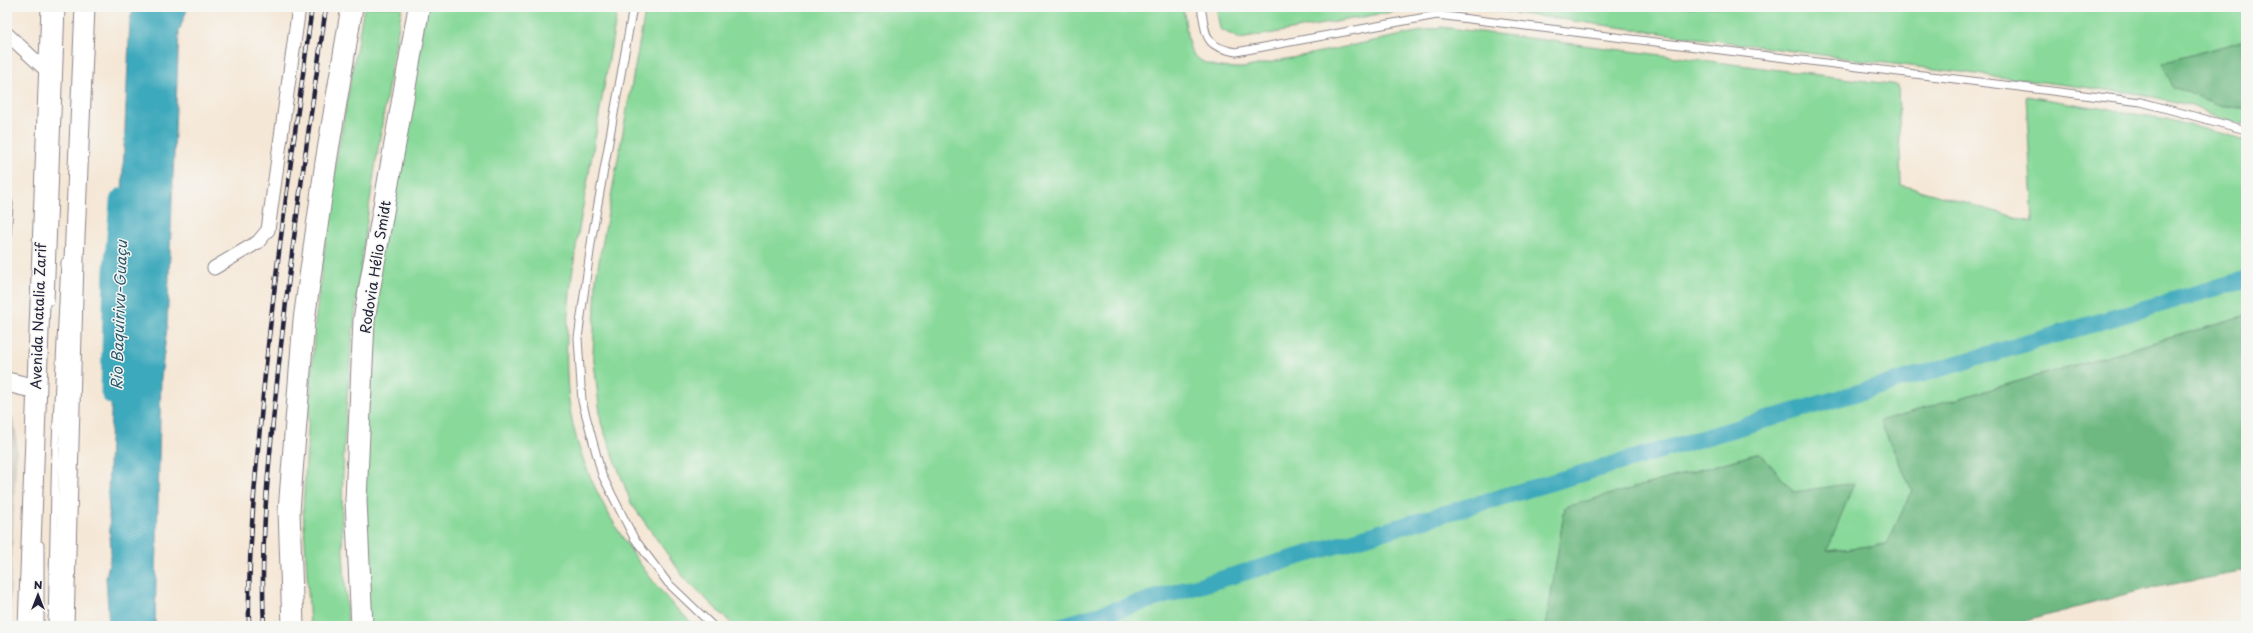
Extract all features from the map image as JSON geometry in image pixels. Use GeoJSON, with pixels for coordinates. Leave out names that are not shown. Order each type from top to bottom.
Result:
{"type":"FeatureCollection","features":[{"type":"Feature","properties":{"kind":"main road","name":"Avenida Natalia Zarif"},"geometry":{"type":"LineString","coordinates":[[28,626],[51,7]]}},
{"type":"Feature","properties":{"kind":"main road"},"geometry":{"type":"LineString","coordinates":[[64,626],[74,260],[85,7]]}},
{"type":"Feature","properties":{"kind":"main road"},"geometry":{"type":"LineString","coordinates":[[293,626],[289,511],[304,320],[326,162],[352,7]]}},
{"type":"Feature","properties":{"kind":"main road","name":"Rodovia Hélio Smidt"},"geometry":{"type":"LineString","coordinates":[[362,626],[356,500],[364,320],[419,7]]}},
{"type":"Feature","properties":{"kind":"main road"},"geometry":{"type":"LineString","coordinates":[[7,382],[36,389]]}},
{"type":"Feature","properties":{"kind":"street"},"geometry":{"type":"LineString","coordinates":[[214,268],[258,242],[268,230],[299,7]]}},
{"type":"Feature","properties":{"kind":"street"},"geometry":{"type":"LineString","coordinates":[[7,34],[48,72]]}},
{"type":"Feature","properties":{"kind":"lane"},"geometry":{"type":"LineString","coordinates":[[49,311],[62,7]]}},
{"type":"Feature","properties":{"kind":"lane"},"geometry":{"type":"LineString","coordinates":[[633,7],[592,237],[580,331],[582,401],[602,475],[634,538],[668,583],[713,626]]}},
{"type":"Feature","properties":{"kind":"lane"},"geometry":{"type":"LineString","coordinates":[[1200,7],[1208,40],[1218,49],[1236,52],[1437,15],[2141,102],[2246,130]]}},
{"type":"Feature","properties":{"kind":"lane"},"geometry":{"type":"LineString","coordinates":[[7,196],[9,204],[7,238]]}},
{"type":"Feature","properties":{"kind":"lane"},"geometry":{"type":"LineString","coordinates":[[52,626],[56,442],[65,250]]}},
{"type":"Feature","properties":{"kind":"lane"},"geometry":{"type":"LineString","coordinates":[[40,534],[40,626]]}},
{"type":"Feature","properties":{"kind":"shaded area"},"geometry":{"type":"Polygon","coordinates":[[[7,410],[11,413],[16,429],[17,446],[9,626],[7,626],[7,410]]]}},
{"type":"Feature","properties":{"kind":"green space"},"geometry":{"type":"Polygon","coordinates":[[[364,7],[402,7],[362,256],[349,381],[344,444],[342,507],[343,552],[348,626],[310,626],[303,508],[315,322],[336,161],[364,7]]]}},
{"type":"Feature","properties":{"kind":"green space"},"geometry":{"type":"Polygon","coordinates":[[[426,7],[618,7],[573,265],[567,347],[569,401],[573,427],[581,453],[591,479],[618,529],[633,553],[668,600],[695,626],[362,626],[364,320],[426,7]]]}},
{"type":"Feature","properties":{"kind":"green space"},"geometry":{"type":"Polygon","coordinates":[[[646,7],[1183,7],[1187,37],[1192,52],[1208,64],[1229,68],[1243,68],[1441,27],[1898,85],[1901,185],[2033,222],[2026,96],[2166,119],[2246,140],[2246,316],[1880,421],[1912,490],[1888,544],[1827,551],[1794,492],[1760,453],[1565,507],[1546,626],[734,626],[685,579],[631,503],[601,423],[593,354],[596,278],[646,7]]]}},
{"type":"Feature","properties":{"kind":"green space"},"geometry":{"type":"Polygon","coordinates":[[[1216,7],[1419,7],[1240,39],[1220,29],[1216,7]]]}},
{"type":"Feature","properties":{"kind":"green space"},"geometry":{"type":"Polygon","coordinates":[[[1471,7],[2246,7],[2246,40],[2162,63],[2225,107],[2246,108],[2246,124],[2228,121],[2189,105],[2139,94],[1844,58],[1471,7]]]}},
{"type":"Feature","properties":{"kind":"green space"},"geometry":{"type":"Polygon","coordinates":[[[2246,40],[2246,108],[2225,107],[2173,87],[2162,63],[2246,40]]]}},
{"type":"Feature","properties":{"kind":"green space"},"geometry":{"type":"Polygon","coordinates":[[[2246,316],[2246,571],[2146,589],[2008,626],[1546,626],[1565,507],[1760,453],[1794,492],[1854,483],[1827,551],[1887,544],[1912,490],[1880,421],[2246,316]]]}},
{"type":"Feature","properties":{"kind":"water","name":"Rio Baquirivu-Guaçu"},"geometry":{"type":"Polygon","coordinates":[[[135,7],[188,7],[179,31],[167,327],[161,378],[155,626],[109,626],[106,577],[111,554],[108,495],[112,385],[119,330],[121,214],[130,19],[135,7]]]}},
{"type":"Feature","properties":{"kind":"waterway","name":"Rio Baquirivu-Guaçu"},"geometry":{"type":"LineString","coordinates":[[115,391],[118,271],[124,202]]}},
{"type":"Feature","properties":{"kind":"waterway"},"geometry":{"type":"LineString","coordinates":[[1061,626],[2246,279]]}},
{"type":"Feature","properties":{"kind":"railway"},"geometry":{"type":"LineString","coordinates":[[249,626],[249,574],[252,521],[266,366],[284,212],[312,7]]}},
{"type":"Feature","properties":{"kind":"railway"},"geometry":{"type":"LineString","coordinates":[[264,626],[264,538],[273,421],[293,247],[326,7]]}}]}
